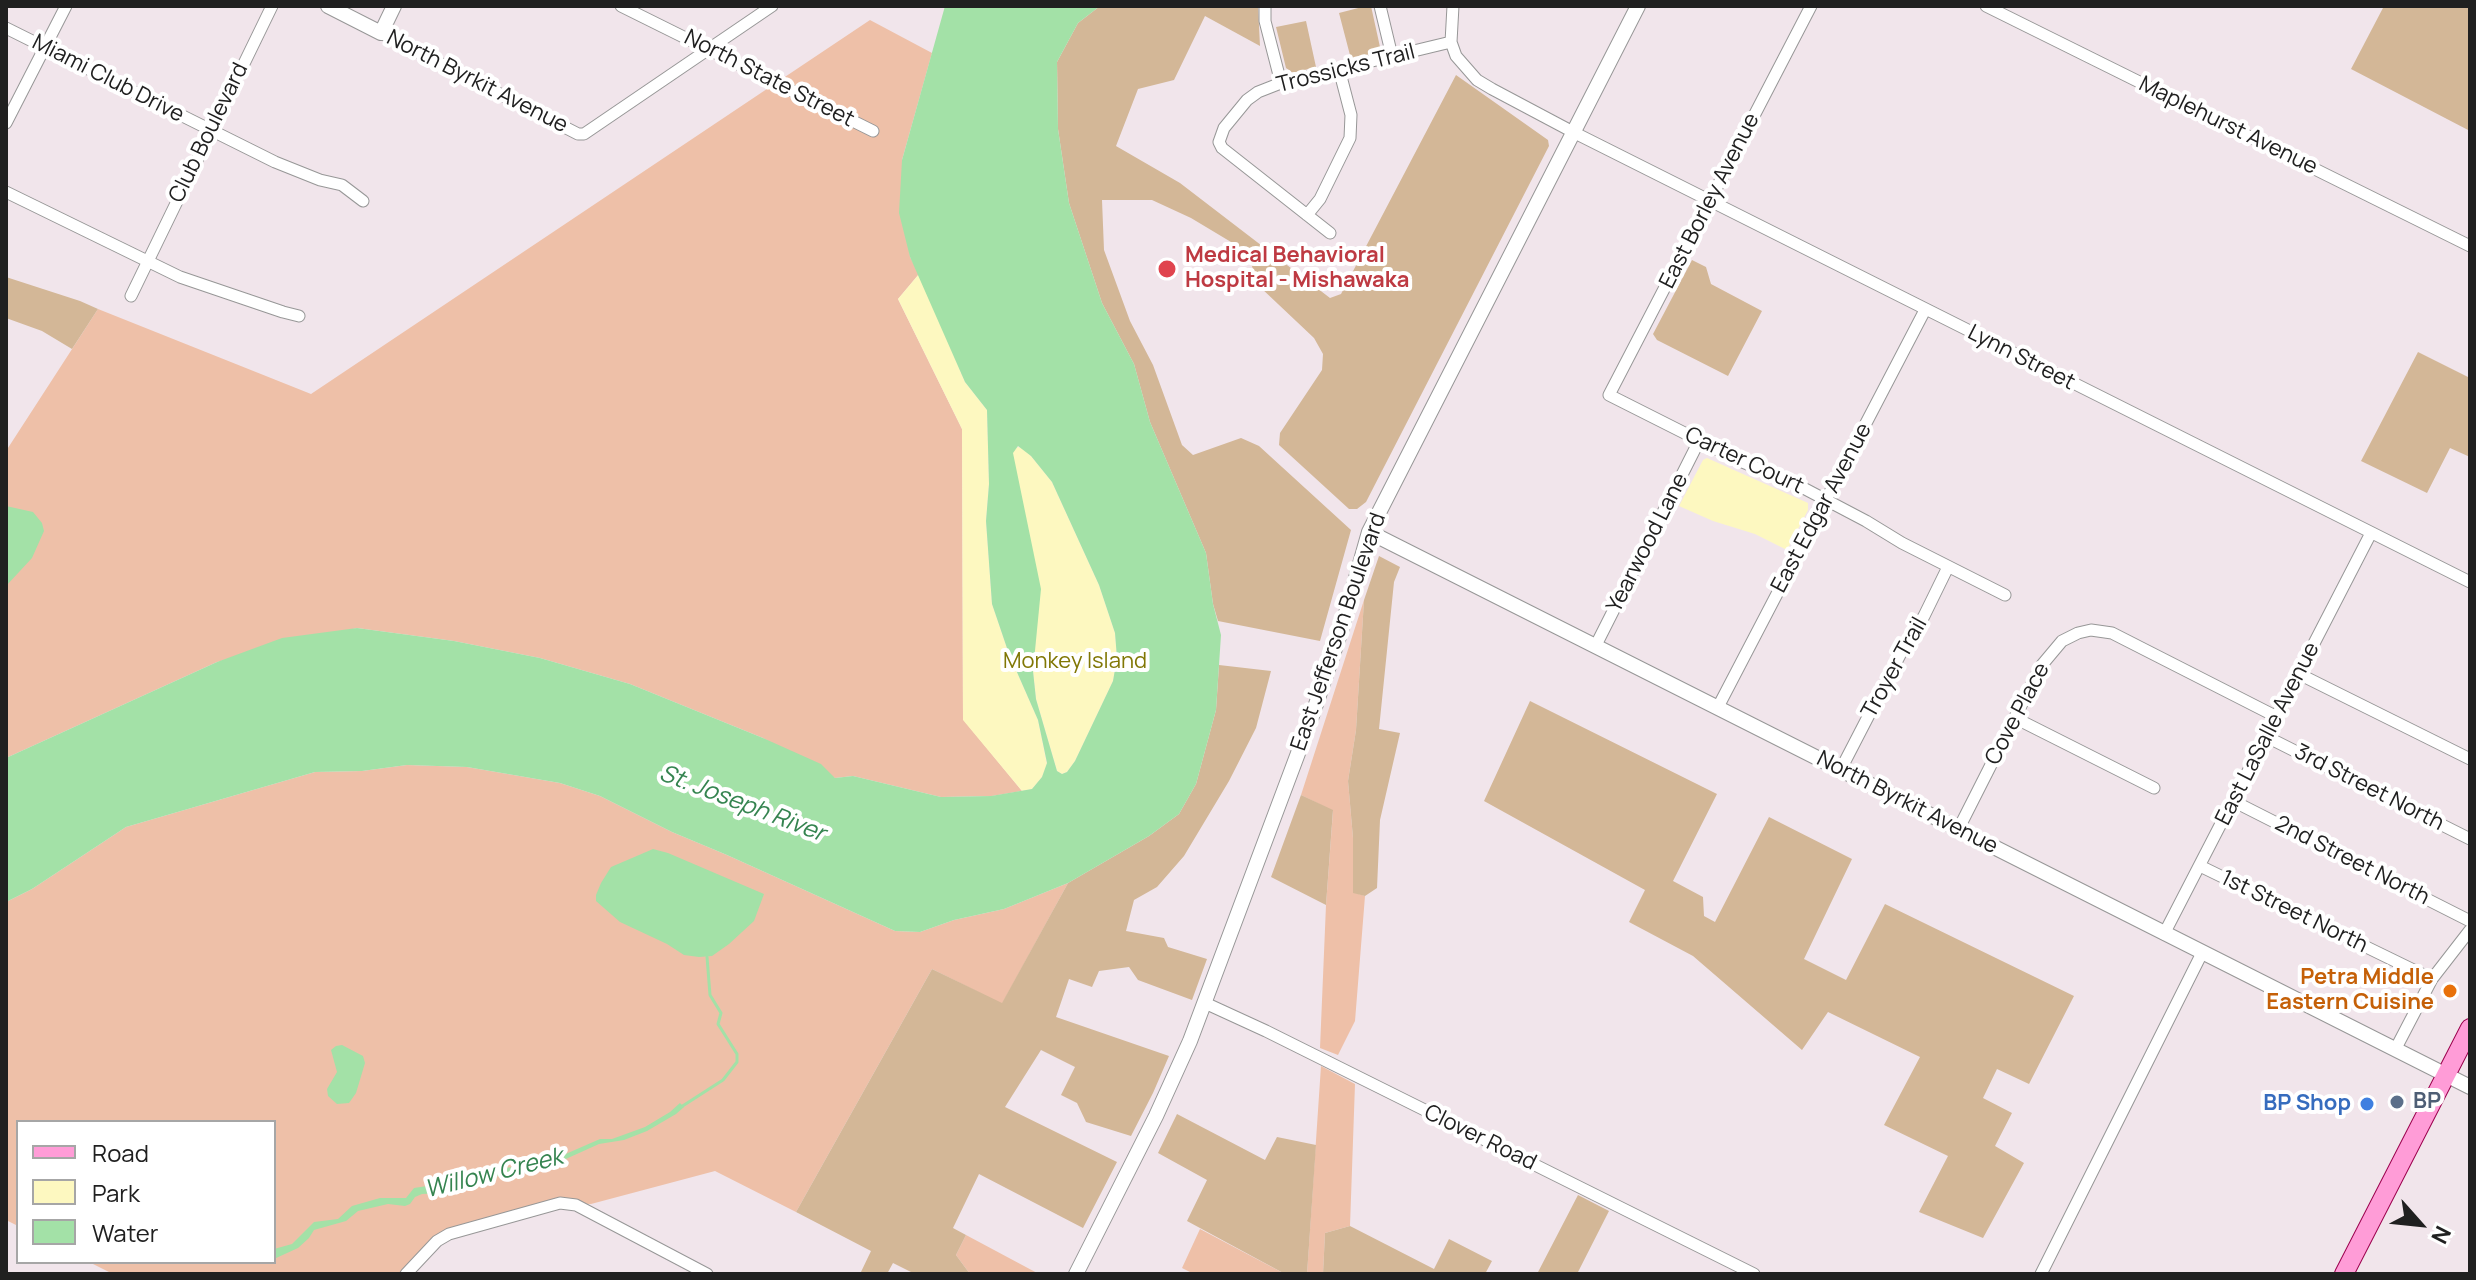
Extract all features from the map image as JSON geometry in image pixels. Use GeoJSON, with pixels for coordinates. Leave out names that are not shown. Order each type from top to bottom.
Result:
{"type":"FeatureCollection","features":[{"type":"Feature","properties":{"kind":"main road"},"geometry":{"type":"LineString","coordinates":[[2344,1274],[2470,1028]]}},
{"type":"Feature","properties":{"kind":"street"},"geometry":{"type":"LineString","coordinates":[[6,123],[66,6]]}},
{"type":"Feature","properties":{"kind":"street","name":"Club Boulevard"},"geometry":{"type":"LineString","coordinates":[[131,296],[272,6]]}},
{"type":"Feature","properties":{"kind":"street","name":"North Byrkit Avenue"},"geometry":{"type":"LineString","coordinates":[[328,6],[578,134],[584,134],[711,49]]}},
{"type":"Feature","properties":{"kind":"street"},"geometry":{"type":"LineString","coordinates":[[381,33],[394,6]]}},
{"type":"Feature","properties":{"kind":"street","name":"North State Street"},"geometry":{"type":"LineString","coordinates":[[621,6],[873,131]]}},
{"type":"Feature","properties":{"kind":"street"},"geometry":{"type":"LineString","coordinates":[[711,49],[772,6]]}},
{"type":"Feature","properties":{"kind":"street"},"geometry":{"type":"LineString","coordinates":[[1265,6],[1265,21],[1281,83]]}},
{"type":"Feature","properties":{"kind":"street"},"geometry":{"type":"LineString","coordinates":[[1380,6],[1392,56]]}},
{"type":"Feature","properties":{"kind":"street"},"geometry":{"type":"LineString","coordinates":[[1451,42],[1453,6]]}},
{"type":"Feature","properties":{"kind":"street","name":"East Jefferson Boulevard"},"geometry":{"type":"LineString","coordinates":[[1076,1274],[1168,1091],[1205,1003],[1312,716],[1341,631],[1369,532],[1638,6]]}},
{"type":"Feature","properties":{"kind":"street","name":"East Borley Avenue"},"geometry":{"type":"LineString","coordinates":[[1609,395],[1811,6]]}},
{"type":"Feature","properties":{"kind":"street","name":"Maplehurst Avenue"},"geometry":{"type":"LineString","coordinates":[[1986,6],[2470,246]]}},
{"type":"Feature","properties":{"kind":"street","name":"Miami Club Drive"},"geometry":{"type":"LineString","coordinates":[[6,28],[302,174],[342,185],[363,201]]}},
{"type":"Feature","properties":{"kind":"street","name":"Trossicks Trail"},"geometry":{"type":"LineString","coordinates":[[1307,215],[1229,156],[1219,142],[1224,128],[1247,100],[1281,83],[1451,42]]}},
{"type":"Feature","properties":{"kind":"street","name":"Lynn Street"},"geometry":{"type":"LineString","coordinates":[[1451,42],[1456,56],[1477,80],[1573,132],[2470,582]]}},
{"type":"Feature","properties":{"kind":"street"},"geometry":{"type":"LineString","coordinates":[[1330,233],[1307,215],[1320,199],[1350,138],[1351,115],[1339,69]]}},
{"type":"Feature","properties":{"kind":"street"},"geometry":{"type":"LineString","coordinates":[[6,192],[195,283],[299,316]]}},
{"type":"Feature","properties":{"kind":"street","name":"East Edgar Avenue"},"geometry":{"type":"LineString","coordinates":[[1718,707],[1925,310]]}},
{"type":"Feature","properties":{"kind":"street","name":"Carter Court"},"geometry":{"type":"LineString","coordinates":[[1609,395],[1742,462],[1790,481],[2005,595]]}},
{"type":"Feature","properties":{"kind":"street","name":"Yearwood Lane"},"geometry":{"type":"LineString","coordinates":[[1596,645],[1699,441]]}},
{"type":"Feature","properties":{"kind":"street","name":"North Byrkit Avenue"},"geometry":{"type":"LineString","coordinates":[[1369,532],[2470,1087]]}},
{"type":"Feature","properties":{"kind":"street","name":"East LaSalle Avenue"},"geometry":{"type":"LineString","coordinates":[[2164,934],[2371,533]]}},
{"type":"Feature","properties":{"kind":"street","name":"Troyer Trail"},"geometry":{"type":"LineString","coordinates":[[1841,769],[1948,567]]}},
{"type":"Feature","properties":{"kind":"street","name":"Cove Place"},"geometry":{"type":"LineString","coordinates":[[1958,830],[2041,666],[2054,648],[2069,636],[2091,630],[2112,633],[2277,717]]}},
{"type":"Feature","properties":{"kind":"street"},"geometry":{"type":"LineString","coordinates":[[2299,674],[2470,759]]}},
{"type":"Feature","properties":{"kind":"street"},"geometry":{"type":"LineString","coordinates":[[2015,718],[2154,788]]}},
{"type":"Feature","properties":{"kind":"street","name":"3rd Street North"},"geometry":{"type":"LineString","coordinates":[[2267,737],[2470,839]]}},
{"type":"Feature","properties":{"kind":"street","name":"2nd Street North"},"geometry":{"type":"LineString","coordinates":[[2233,801],[2470,921]]}},
{"type":"Feature","properties":{"kind":"street","name":"1st Street North"},"geometry":{"type":"LineString","coordinates":[[2200,866],[2432,979]]}},
{"type":"Feature","properties":{"kind":"street"},"geometry":{"type":"LineString","coordinates":[[2395,1050],[2432,979],[2470,930]]}},
{"type":"Feature","properties":{"kind":"street"},"geometry":{"type":"LineString","coordinates":[[2041,1274],[2202,953]]}},
{"type":"Feature","properties":{"kind":"street","name":"Clover Road"},"geometry":{"type":"LineString","coordinates":[[1205,1003],[1754,1274]]}},
{"type":"Feature","properties":{"kind":"street"},"geometry":{"type":"LineString","coordinates":[[406,1274],[437,1241],[449,1234],[560,1203],[570,1203],[707,1274]]}},
{"type":"Feature","properties":{"kind":"shaded area"},"geometry":{"type":"Polygon","coordinates":[[[1100,6],[1258,6],[1260,46],[1205,16],[1174,80],[1138,89],[1116,146],[1180,183],[1330,298],[1341,294],[1456,75],[1548,140],[1549,146],[1366,502],[1357,509],[1349,509],[1279,445],[1280,433],[1322,370],[1323,354],[1314,338],[1260,287],[1246,251],[1191,218],[1152,200],[1102,200],[1104,250],[1130,321],[1153,365],[1182,445],[1193,455],[1241,438],[1259,446],[1351,530],[1320,641],[1218,621],[1206,553],[1150,422],[1134,364],[1102,303],[1069,203],[1058,129],[1057,62],[1078,23],[1100,6]]]}},
{"type":"Feature","properties":{"kind":"shaded area"},"geometry":{"type":"Polygon","coordinates":[[[1371,6],[1380,47],[1378,52],[1351,59],[1339,13],[1371,6]]]}},
{"type":"Feature","properties":{"kind":"shaded area"},"geometry":{"type":"Polygon","coordinates":[[[2384,6],[2470,6],[2470,131],[2351,69],[2384,6]]]}},
{"type":"Feature","properties":{"kind":"shaded area"},"geometry":{"type":"Polygon","coordinates":[[[870,20],[932,53],[902,160],[910,257],[919,274],[898,299],[962,429],[963,719],[1022,791],[992,796],[941,797],[853,776],[835,778],[763,738],[630,684],[540,658],[454,641],[357,628],[217,662],[6,758],[6,451],[98,309],[311,394],[870,20]]]}},
{"type":"Feature","properties":{"kind":"shaded area"},"geometry":{"type":"Polygon","coordinates":[[[1306,21],[1316,67],[1293,73],[1286,68],[1276,27],[1306,21]]]}},
{"type":"Feature","properties":{"kind":"shaded area"},"geometry":{"type":"Polygon","coordinates":[[[1692,260],[1706,267],[1711,284],[1762,311],[1728,376],[1657,340],[1653,334],[1692,260]]]}},
{"type":"Feature","properties":{"kind":"shaded area"},"geometry":{"type":"Polygon","coordinates":[[[6,277],[98,309],[72,349],[42,331],[6,318],[6,277]]]}},
{"type":"Feature","properties":{"kind":"shaded area"},"geometry":{"type":"Polygon","coordinates":[[[2418,352],[2470,378],[2470,457],[2450,448],[2427,493],[2361,461],[2418,352]]]}},
{"type":"Feature","properties":{"kind":"shaded area"},"geometry":{"type":"Polygon","coordinates":[[[1379,556],[1400,567],[1394,582],[1379,729],[1400,733],[1380,820],[1377,888],[1365,896],[1353,893],[1353,838],[1348,781],[1356,730],[1364,600],[1379,556]]]}},
{"type":"Feature","properties":{"kind":"shaded area"},"geometry":{"type":"Polygon","coordinates":[[[1364,600],[1356,730],[1348,781],[1353,838],[1353,892],[1365,896],[1355,1021],[1338,1055],[1320,1048],[1333,811],[1301,795],[1364,600]]]}},
{"type":"Feature","properties":{"kind":"shaded area"},"geometry":{"type":"Polygon","coordinates":[[[1219,665],[1271,671],[1256,728],[1229,781],[1184,856],[1157,887],[1134,900],[1126,931],[1164,938],[1168,947],[1207,959],[1192,1000],[1138,980],[1129,967],[1099,971],[1092,987],[1069,979],[1056,1017],[1169,1056],[1153,1093],[1131,1136],[1086,1122],[1077,1103],[1061,1095],[1075,1067],[1041,1050],[1005,1107],[1117,1162],[1083,1228],[979,1174],[953,1228],[966,1235],[956,1255],[970,1274],[915,1274],[893,1263],[887,1274],[860,1274],[871,1251],[796,1212],[932,969],[1002,1003],[1068,883],[1149,836],[1179,814],[1196,784],[1216,710],[1219,665]]]}},
{"type":"Feature","properties":{"kind":"shaded area"},"geometry":{"type":"Polygon","coordinates":[[[1530,701],[1717,794],[1673,881],[1703,897],[1704,916],[1715,922],[1769,817],[1852,859],[1804,959],[1846,980],[1885,904],[2074,996],[2029,1084],[1997,1069],[1983,1098],[2012,1113],[1995,1146],[2024,1163],[1983,1238],[1919,1212],[1948,1156],[1884,1125],[1920,1057],[1828,1012],[1802,1050],[1693,956],[1629,922],[1645,890],[1484,801],[1530,701]]]}},
{"type":"Feature","properties":{"kind":"shaded area"},"geometry":{"type":"Polygon","coordinates":[[[407,765],[467,767],[560,783],[600,796],[672,832],[895,931],[920,932],[954,920],[1004,909],[1068,883],[1002,1004],[932,969],[796,1212],[715,1171],[591,1204],[560,1203],[455,1231],[406,1274],[113,1274],[93,1264],[276,1264],[276,1120],[16,1120],[16,1225],[6,1220],[6,902],[32,889],[126,827],[315,772],[362,771],[407,765]]]}},
{"type":"Feature","properties":{"kind":"shaded area"},"geometry":{"type":"Polygon","coordinates":[[[1301,795],[1333,810],[1326,905],[1271,877],[1301,795]]]}},
{"type":"Feature","properties":{"kind":"shaded area"},"geometry":{"type":"Polygon","coordinates":[[[1321,1066],[1355,1084],[1350,1226],[1325,1233],[1323,1274],[1307,1274],[1321,1066]]]}},
{"type":"Feature","properties":{"kind":"shaded area"},"geometry":{"type":"Polygon","coordinates":[[[1177,1114],[1265,1160],[1277,1137],[1316,1145],[1307,1274],[1285,1274],[1187,1221],[1207,1180],[1158,1153],[1177,1114]]]}},
{"type":"Feature","properties":{"kind":"shaded area"},"geometry":{"type":"Polygon","coordinates":[[[1578,1195],[1609,1211],[1577,1274],[1537,1274],[1578,1195]]]}},
{"type":"Feature","properties":{"kind":"shaded area"},"geometry":{"type":"Polygon","coordinates":[[[1350,1226],[1434,1269],[1449,1239],[1492,1261],[1485,1274],[1323,1274],[1325,1233],[1350,1226]]]}},
{"type":"Feature","properties":{"kind":"shaded area"},"geometry":{"type":"Polygon","coordinates":[[[1200,1229],[1285,1274],[1194,1274],[1182,1268],[1200,1229]]]}},
{"type":"Feature","properties":{"kind":"shaded area"},"geometry":{"type":"Polygon","coordinates":[[[966,1235],[1039,1274],[970,1274],[956,1255],[966,1235]]]}},
{"type":"Feature","properties":{"kind":"green space"},"geometry":{"type":"Polygon","coordinates":[[[919,274],[965,382],[987,410],[989,484],[986,521],[992,604],[1009,654],[1038,720],[1047,764],[1042,777],[1032,789],[1022,791],[963,720],[962,429],[898,299],[919,274]]]}},
{"type":"Feature","properties":{"kind":"green space","name":"Monkey Island"},"geometry":{"type":"Polygon","coordinates":[[[1016,447],[1031,456],[1052,482],[1099,585],[1115,633],[1117,658],[1113,681],[1075,761],[1062,774],[1057,771],[1036,699],[1033,671],[1040,589],[1012,452],[1016,447]]]}},
{"type":"Feature","properties":{"kind":"green space"},"geometry":{"type":"Polygon","coordinates":[[[1707,458],[1808,503],[1808,510],[1787,550],[1755,534],[1679,506],[1703,460],[1707,458]]]}},
{"type":"Feature","properties":{"kind":"water","name":"St. Joseph River"},"geometry":{"type":"Polygon","coordinates":[[[945,6],[1100,6],[1078,23],[1057,62],[1058,129],[1069,203],[1102,303],[1134,364],[1150,422],[1206,553],[1221,635],[1216,710],[1196,784],[1179,814],[1149,836],[1068,883],[1004,909],[954,920],[920,932],[895,931],[672,832],[600,796],[560,783],[467,767],[407,765],[362,771],[315,772],[126,827],[32,889],[6,902],[6,758],[217,662],[282,638],[357,628],[454,641],[540,658],[630,684],[821,764],[835,778],[853,776],[941,797],[991,796],[1032,789],[1042,777],[1047,763],[1038,720],[1009,654],[992,604],[986,521],[989,484],[987,410],[965,382],[910,257],[899,213],[902,160],[945,6]],[[1018,446],[1013,453],[1041,589],[1033,671],[1036,699],[1057,771],[1062,774],[1075,761],[1113,681],[1117,658],[1115,633],[1099,585],[1052,482],[1031,456],[1018,446]]]}},
{"type":"Feature","properties":{"kind":"water"},"geometry":{"type":"Polygon","coordinates":[[[6,506],[33,512],[44,531],[32,558],[6,586],[6,506]]]}},
{"type":"Feature","properties":{"kind":"water"},"geometry":{"type":"Polygon","coordinates":[[[653,849],[764,894],[754,921],[712,956],[699,957],[684,955],[620,922],[596,901],[601,883],[611,867],[653,849]]]}},
{"type":"Feature","properties":{"kind":"water"},"geometry":{"type":"Polygon","coordinates":[[[342,1045],[363,1056],[365,1063],[356,1093],[349,1103],[337,1104],[328,1096],[327,1089],[337,1072],[331,1050],[342,1045]]]}},
{"type":"Feature","properties":{"kind":"water"},"geometry":{"type":"Polygon","coordinates":[[[680,1103],[684,1107],[647,1131],[624,1140],[599,1144],[548,1167],[528,1173],[462,1182],[442,1193],[422,1194],[405,1206],[388,1204],[358,1211],[346,1221],[314,1230],[298,1248],[276,1258],[276,1248],[292,1244],[314,1222],[338,1219],[352,1206],[380,1198],[406,1198],[414,1188],[446,1183],[458,1177],[545,1163],[600,1139],[612,1139],[645,1127],[680,1103]]]}},
{"type":"Feature","properties":{"kind":"waterway","name":"Willow Creek"},"geometry":{"type":"LineString","coordinates":[[681,1107],[723,1080],[737,1062],[737,1054],[718,1024],[721,1013],[710,995],[707,957]]}},
{"type":"Feature","properties":{"kind":"place","name":"Medical Behavioral Hospital - Mishawaka"},"geometry":{"type":"Point","coordinates":[1167,269]}},
{"type":"Feature","properties":{"kind":"place","name":"Petra Middle Eastern Cuisine"},"geometry":{"type":"Point","coordinates":[2450,991]}},
{"type":"Feature","properties":{"kind":"place","name":"BP"},"geometry":{"type":"Point","coordinates":[2397,1102]}},
{"type":"Feature","properties":{"kind":"place","name":"BP Shop"},"geometry":{"type":"Point","coordinates":[2367,1104]}}]}
